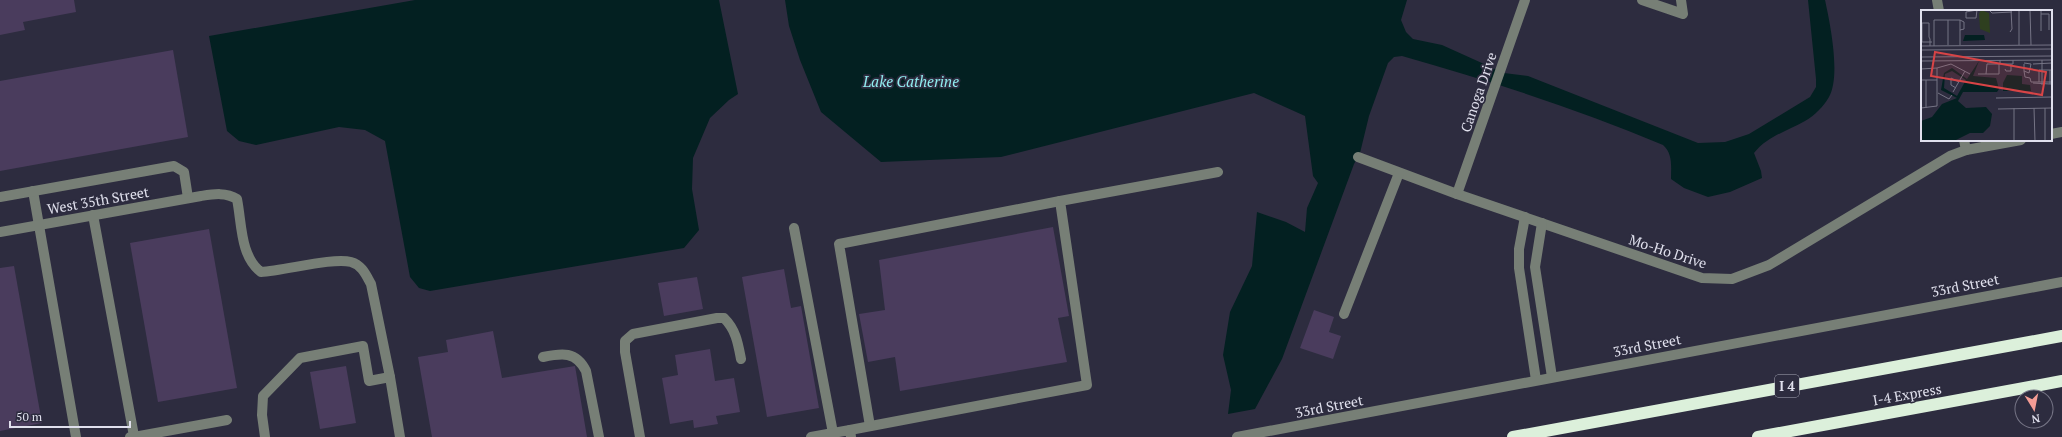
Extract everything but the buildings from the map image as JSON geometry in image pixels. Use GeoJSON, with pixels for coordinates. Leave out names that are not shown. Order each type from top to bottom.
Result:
{"type":"FeatureCollection","features":[{"type":"Feature","properties":{"kind":"highway","name":"I 4"},"geometry":{"type":"LineString","coordinates":[[1513,437],[2062,336]]}},
{"type":"Feature","properties":{"kind":"highway","name":"I-4 Express"},"geometry":{"type":"LineString","coordinates":[[1758,437],[2062,381]]}},
{"type":"Feature","properties":{"kind":"street","name":"Canoga Drive"},"geometry":{"type":"LineString","coordinates":[[1457,194],[1525,0]]}},
{"type":"Feature","properties":{"kind":"street"},"geometry":{"type":"LineString","coordinates":[[1642,0],[1683,14],[1681,0]]}},
{"type":"Feature","properties":{"kind":"street"},"geometry":{"type":"LineString","coordinates":[[1937,0],[1939,10]]}},
{"type":"Feature","properties":{"kind":"street"},"geometry":{"type":"LineString","coordinates":[[2052,134],[2062,132]]}},
{"type":"Feature","properties":{"kind":"street"},"geometry":{"type":"LineString","coordinates":[[1964,141],[1966,150]]}},
{"type":"Feature","properties":{"kind":"street","name":"Mo-Ho Drive"},"geometry":{"type":"LineString","coordinates":[[1358,157],[1457,194],[1702,278],[1732,279],[1769,265],[1950,156],[1966,150],[2016,141]]}},
{"type":"Feature","properties":{"kind":"street"},"geometry":{"type":"LineString","coordinates":[[0,197],[174,166],[184,172],[188,198]]}},
{"type":"Feature","properties":{"kind":"street"},"geometry":{"type":"LineString","coordinates":[[870,426],[839,244],[1060,200],[1218,172]]}},
{"type":"Feature","properties":{"kind":"street"},"geometry":{"type":"LineString","coordinates":[[1344,314],[1399,173]]}},
{"type":"Feature","properties":{"kind":"street"},"geometry":{"type":"LineString","coordinates":[[33,191],[76,437]]}},
{"type":"Feature","properties":{"kind":"street","name":"West 35th Street"},"geometry":{"type":"LineString","coordinates":[[0,232],[188,198],[230,194],[237,199],[246,254],[253,265],[261,272],[337,261],[351,262],[364,270],[371,284],[390,377]]}},
{"type":"Feature","properties":{"kind":"street"},"geometry":{"type":"LineString","coordinates":[[811,437],[833,433],[851,434],[870,426],[1086,385],[1060,200]]}},
{"type":"Feature","properties":{"kind":"street"},"geometry":{"type":"LineString","coordinates":[[93,216],[134,437]]}},
{"type":"Feature","properties":{"kind":"street"},"geometry":{"type":"LineString","coordinates":[[1525,217],[1519,249],[1519,268],[1536,380]]}},
{"type":"Feature","properties":{"kind":"street"},"geometry":{"type":"LineString","coordinates":[[1542,223],[1535,267],[1552,377]]}},
{"type":"Feature","properties":{"kind":"street"},"geometry":{"type":"LineString","coordinates":[[794,228],[833,433]]}},
{"type":"Feature","properties":{"kind":"street","name":"33rd Street"},"geometry":{"type":"LineString","coordinates":[[1237,437],[2062,282]]}},
{"type":"Feature","properties":{"kind":"street"},"geometry":{"type":"LineString","coordinates":[[640,437],[625,352],[625,341],[633,334],[717,318],[724,318],[737,337],[741,359]]}},
{"type":"Feature","properties":{"kind":"street"},"geometry":{"type":"LineString","coordinates":[[265,437],[262,415],[263,396],[300,358],[363,346],[369,381],[390,377],[400,437]]}},
{"type":"Feature","properties":{"kind":"street"},"geometry":{"type":"LineString","coordinates":[[543,357],[558,354],[572,356],[581,361],[586,371],[599,437]]}},
{"type":"Feature","properties":{"kind":"street"},"geometry":{"type":"LineString","coordinates":[[130,437],[227,420]]}},
{"type":"Feature","properties":{"kind":"water"},"geometry":{"type":"Polygon","coordinates":[[[415,0],[719,0],[738,94],[729,100],[710,118],[693,158],[692,189],[699,230],[684,248],[430,291],[419,288],[410,277],[385,141],[365,130],[339,127],[256,145],[239,141],[227,131],[209,36],[415,0]]]}},
{"type":"Feature","properties":{"kind":"water","name":"Lake Catherine"},"geometry":{"type":"Polygon","coordinates":[[[785,0],[1407,0],[1401,20],[1406,32],[1413,39],[1442,45],[1504,73],[1528,76],[1698,143],[1725,142],[1749,134],[1810,97],[1816,87],[1816,79],[1808,0],[1825,0],[1833,49],[1834,76],[1829,97],[1812,116],[1772,138],[1754,153],[1762,178],[1730,192],[1708,197],[1684,188],[1671,179],[1670,156],[1663,145],[1599,119],[1534,96],[1402,56],[1394,57],[1388,63],[1369,116],[1360,153],[1354,164],[1282,359],[1255,409],[1228,414],[1231,390],[1223,355],[1230,312],[1252,266],[1257,212],[1286,222],[1305,232],[1307,208],[1318,183],[1313,176],[1305,116],[1254,93],[1001,157],[881,162],[821,112],[800,60],[789,26],[785,0]]]}}]}
